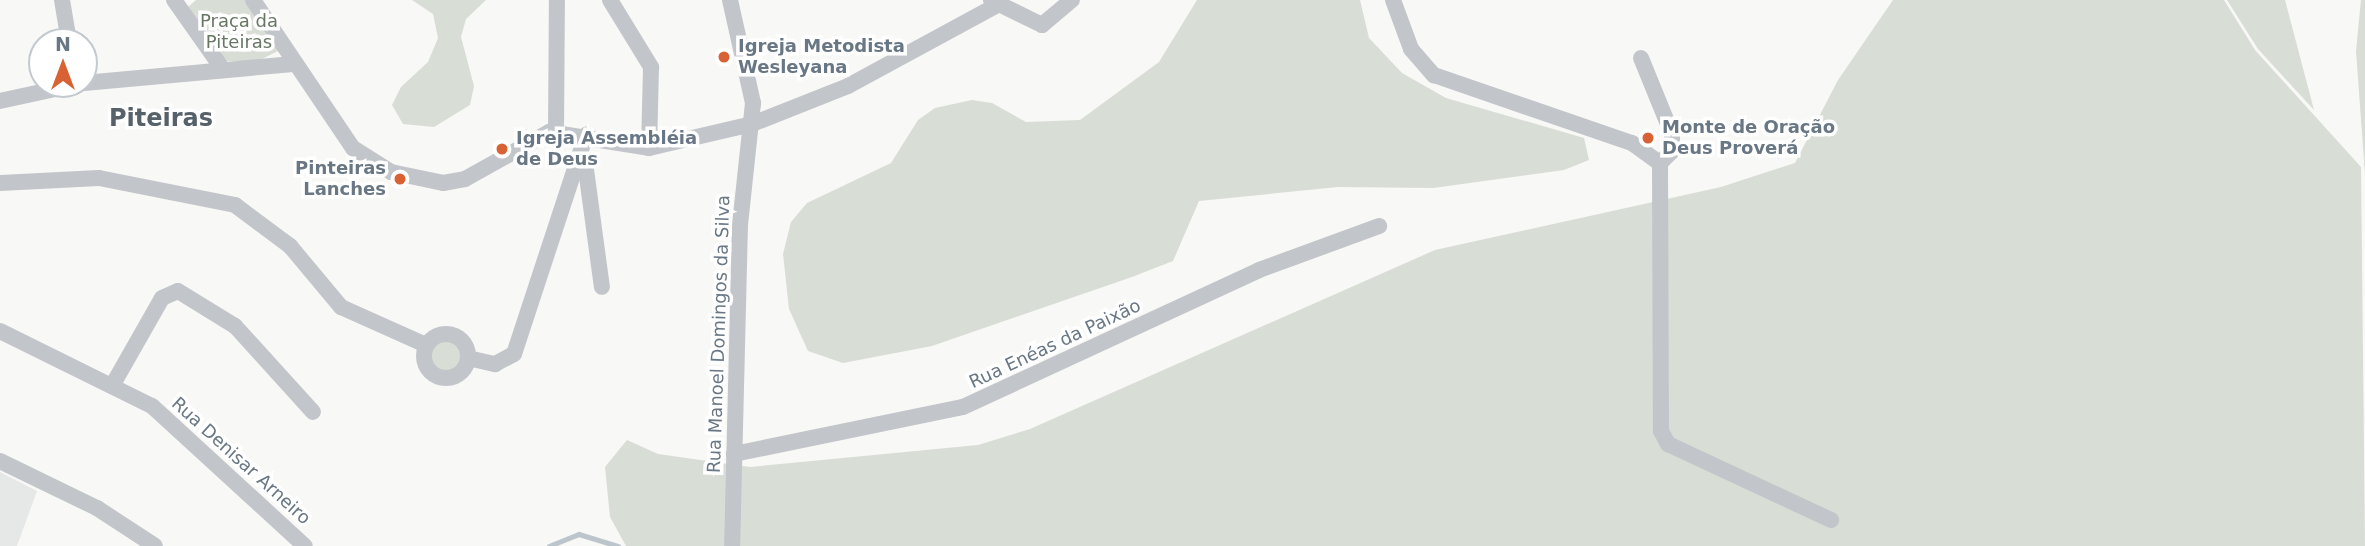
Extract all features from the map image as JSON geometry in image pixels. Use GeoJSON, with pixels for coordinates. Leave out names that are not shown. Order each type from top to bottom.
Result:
{"type":"FeatureCollection","features":[{"type":"Feature","properties":{"kind":"street"},"geometry":{"type":"LineString","coordinates":[[62,0],[67,28]]}},
{"type":"Feature","properties":{"kind":"street"},"geometry":{"type":"LineString","coordinates":[[253,0],[293,64],[352,148],[411,179],[466,178],[536,136],[556,132],[586,135],[649,148],[752,124],[848,86],[994,3],[1028,22],[1048,24],[1072,0]]}},
{"type":"Feature","properties":{"kind":"street"},"geometry":{"type":"LineString","coordinates":[[556,132],[557,0]]}},
{"type":"Feature","properties":{"kind":"street"},"geometry":{"type":"LineString","coordinates":[[610,0],[651,67],[649,148]]}},
{"type":"Feature","properties":{"kind":"street"},"geometry":{"type":"LineString","coordinates":[[1393,0],[1411,48],[1434,75],[1632,143],[1660,163]]}},
{"type":"Feature","properties":{"kind":"street","name":"Rua Manoel Domingos da Silva"},"geometry":{"type":"LineString","coordinates":[[732,546],[740,225],[752,124],[751,88],[733,1]]}},
{"type":"Feature","properties":{"kind":"street"},"geometry":{"type":"LineString","coordinates":[[182,3],[222,68]]}},
{"type":"Feature","properties":{"kind":"street"},"geometry":{"type":"LineString","coordinates":[[1642,58],[1672,134],[1672,151],[1660,163],[1661,431],[1668,444],[1831,520]]}},
{"type":"Feature","properties":{"kind":"street"},"geometry":{"type":"LineString","coordinates":[[98,81],[222,68],[293,64]]}},
{"type":"Feature","properties":{"kind":"street"},"geometry":{"type":"LineString","coordinates":[[0,101],[28,95]]}},
{"type":"Feature","properties":{"kind":"street"},"geometry":{"type":"LineString","coordinates":[[586,135],[584,157],[602,287]]}},
{"type":"Feature","properties":{"kind":"street"},"geometry":{"type":"LineString","coordinates":[[468,358],[458,375],[438,378],[425,364],[426,345],[436,336],[454,335],[468,358],[495,364],[514,354],[584,157]]}},
{"type":"Feature","properties":{"kind":"street"},"geometry":{"type":"LineString","coordinates":[[0,183],[99,178],[235,205],[290,246],[341,307],[426,345]]}},
{"type":"Feature","properties":{"kind":"street","name":"Rua Enéas da Paixão"},"geometry":{"type":"LineString","coordinates":[[734,454],[963,407],[1259,270],[1380,226]]}},
{"type":"Feature","properties":{"kind":"street"},"geometry":{"type":"LineString","coordinates":[[112,386],[162,298],[178,291],[235,326],[313,412]]}},
{"type":"Feature","properties":{"kind":"street","name":"Rua Denisar Arneiro"},"geometry":{"type":"LineString","coordinates":[[0,331],[112,386],[183,430],[305,546]]}},
{"type":"Feature","properties":{"kind":"street"},"geometry":{"type":"LineString","coordinates":[[0,461],[97,508],[155,546]]}},
{"type":"Feature","properties":{"kind":"shaded area"},"geometry":{"type":"Polygon","coordinates":[[[0,472],[37,491],[17,546],[0,546],[0,472]]]}},
{"type":"Feature","properties":{"kind":"green space","name":"Praça da Piteiras"},"geometry":{"type":"Polygon","coordinates":[[[196,0],[250,0],[282,49],[256,62],[226,61],[188,7],[196,0]]]}},
{"type":"Feature","properties":{"kind":"green space"},"geometry":{"type":"Polygon","coordinates":[[[412,0],[486,0],[466,19],[461,37],[474,86],[470,105],[434,127],[403,124],[392,105],[401,87],[428,62],[438,38],[433,14],[412,0]]]}},
{"type":"Feature","properties":{"kind":"green space"},"geometry":{"type":"Polygon","coordinates":[[[1197,0],[1360,0],[1369,38],[1402,73],[1446,98],[1584,138],[1589,160],[1564,170],[1433,188],[1338,187],[1199,201],[1173,261],[1132,277],[932,346],[843,363],[808,351],[789,309],[783,254],[791,222],[807,203],[891,163],[918,120],[935,108],[972,100],[992,103],[1026,122],[1080,120],[1159,62],[1197,0]]]}},
{"type":"Feature","properties":{"kind":"green space"},"geometry":{"type":"Polygon","coordinates":[[[1893,0],[2224,0],[2255,50],[2361,167],[2365,546],[626,546],[610,517],[605,467],[627,440],[658,454],[750,467],[978,445],[1030,429],[1435,250],[1721,187],[1795,163],[1838,80],[1893,0]]]}},
{"type":"Feature","properties":{"kind":"green space"},"geometry":{"type":"Polygon","coordinates":[[[2227,0],[2285,0],[2314,110],[2258,49],[2227,0]]]}},
{"type":"Feature","properties":{"kind":"green space"},"geometry":{"type":"Polygon","coordinates":[[[2361,0],[2365,0],[2365,174],[2356,51],[2361,0]]]}},
{"type":"Feature","properties":{"kind":"green space"},"geometry":{"type":"Polygon","coordinates":[[[446,336],[454,337],[460,342],[465,348],[465,364],[460,370],[454,375],[446,376],[438,375],[432,370],[427,364],[426,356],[427,348],[432,342],[438,337],[446,336]]]}},
{"type":"Feature","properties":{"kind":"waterway"},"geometry":{"type":"LineString","coordinates":[[549,546],[579,534],[618,546]]}},
{"type":"Feature","properties":{"kind":"place","name":"Igreja Metodista Wesleyana"},"geometry":{"type":"Point","coordinates":[724,57]}},
{"type":"Feature","properties":{"kind":"place","name":"Monte de Oração Deus Proverá"},"geometry":{"type":"Point","coordinates":[1648,138]}},
{"type":"Feature","properties":{"kind":"place","name":"Igreja Assembléia de Deus"},"geometry":{"type":"Point","coordinates":[502,149]}},
{"type":"Feature","properties":{"kind":"place","name":"Pinteiras Lanches"},"geometry":{"type":"Point","coordinates":[400,179]}},
{"type":"Feature","properties":{"kind":"district","name":"Piteiras"},"geometry":{"type":"Point","coordinates":[161,119]}}]}
